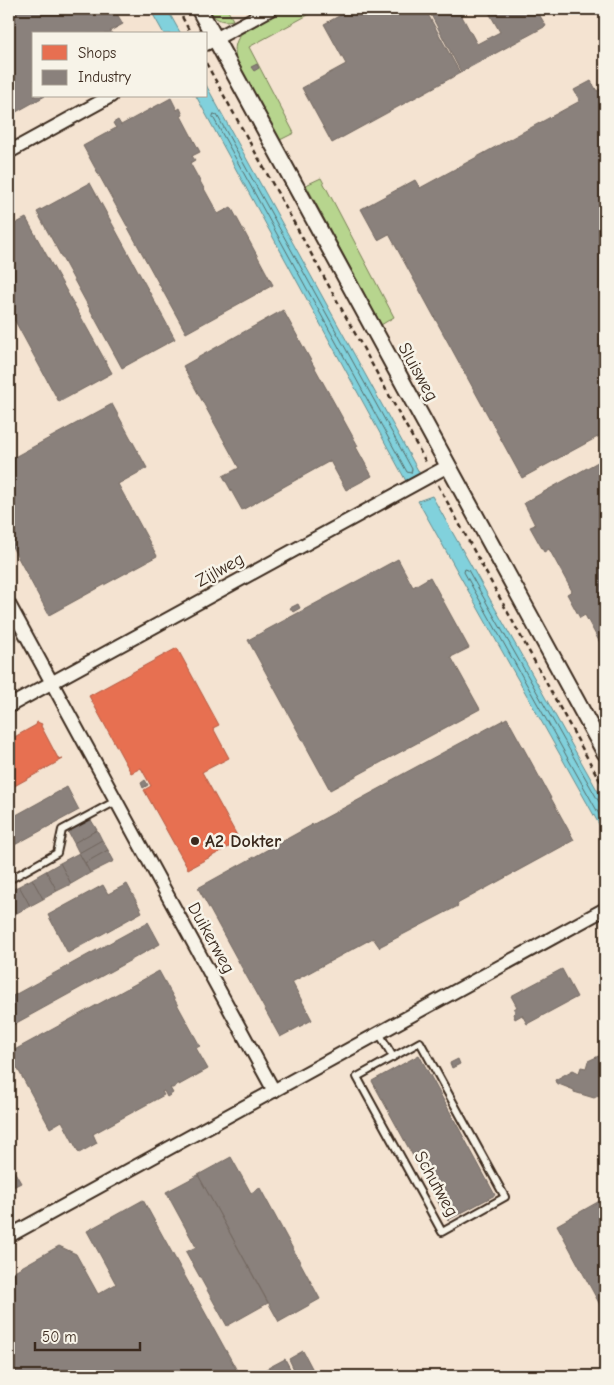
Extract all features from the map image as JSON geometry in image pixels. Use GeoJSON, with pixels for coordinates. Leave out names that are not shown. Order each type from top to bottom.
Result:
{"type":"FeatureCollection","features":[{"type":"Feature","properties":{"kind":"street","name":"Sluisweg"},"geometry":{"type":"LineString","coordinates":[[199,9],[207,32]]}},
{"type":"Feature","properties":{"kind":"street"},"geometry":{"type":"LineString","coordinates":[[211,42],[271,9]]}},
{"type":"Feature","properties":{"kind":"street","name":"Sluisweg"},"geometry":{"type":"LineString","coordinates":[[211,42],[448,466],[605,753]]}},
{"type":"Feature","properties":{"kind":"street"},"geometry":{"type":"LineString","coordinates":[[9,152],[107,98]]}},
{"type":"Feature","properties":{"kind":"street","name":"Zijlweg"},"geometry":{"type":"LineString","coordinates":[[9,706],[448,466]]}},
{"type":"Feature","properties":{"kind":"street","name":"Duikerweg"},"geometry":{"type":"LineString","coordinates":[[9,604],[274,1091]]}},
{"type":"Feature","properties":{"kind":"street"},"geometry":{"type":"LineString","coordinates":[[9,1236],[605,909]]}},
{"type":"Feature","properties":{"kind":"lane"},"geometry":{"type":"LineString","coordinates":[[9,880],[57,853],[62,830],[116,801]]}},
{"type":"Feature","properties":{"kind":"lane"},"geometry":{"type":"LineString","coordinates":[[379,1033],[393,1057]]}},
{"type":"Feature","properties":{"kind":"lane","name":"Schutweg"},"geometry":{"type":"LineString","coordinates":[[420,1042],[505,1197],[442,1232],[357,1077],[393,1057],[420,1042]]}},
{"type":"Feature","properties":{"kind":"path"},"geometry":{"type":"LineString","coordinates":[[178,9],[190,32]]}},
{"type":"Feature","properties":{"kind":"path","name":"Sluisweg"},"geometry":{"type":"LineString","coordinates":[[208,67],[605,790]]}},
{"type":"Feature","properties":{"kind":"shaded area"},"geometry":{"type":"Polygon","coordinates":[[[9,9],[605,9],[605,1376],[9,1376],[9,9]]]}},
{"type":"Feature","properties":{"kind":"green space"},"geometry":{"type":"Polygon","coordinates":[[[209,9],[227,9],[233,20],[225,21],[218,19],[209,9]]]}},
{"type":"Feature","properties":{"kind":"green space"},"geometry":{"type":"Polygon","coordinates":[[[285,9],[319,9],[249,47],[294,133],[280,140],[237,62],[235,51],[241,34],[285,9]]]}},
{"type":"Feature","properties":{"kind":"green space"},"geometry":{"type":"Polygon","coordinates":[[[321,178],[394,317],[381,325],[306,185],[321,178]]]}},
{"type":"Feature","properties":{"kind":"water"},"geometry":{"type":"Polygon","coordinates":[[[150,9],[167,9],[180,32],[163,32],[150,9]]]}},
{"type":"Feature","properties":{"kind":"water"},"geometry":{"type":"Polygon","coordinates":[[[208,89],[420,474],[406,481],[197,98],[208,98],[208,89]]]}},
{"type":"Feature","properties":{"kind":"water"},"geometry":{"type":"Polygon","coordinates":[[[432,496],[605,804],[605,835],[418,501],[432,496]]]}},
{"type":"Feature","properties":{"kind":"building: Shops"},"geometry":{"type":"Polygon","coordinates":[[[177,648],[219,725],[213,728],[229,758],[202,772],[240,841],[188,869],[144,790],[151,786],[141,768],[131,773],[89,696],[177,648]]]}},
{"type":"Feature","properties":{"kind":"building: Shops"},"geometry":{"type":"Polygon","coordinates":[[[37,722],[42,724],[41,726],[59,760],[63,759],[9,789],[9,740],[36,725],[37,722]]]}},
{"type":"Feature","properties":{"kind":"building: Industry"},"geometry":{"type":"Polygon","coordinates":[[[9,9],[114,9],[123,24],[111,32],[32,32],[32,98],[41,98],[9,116],[9,9]]]}},
{"type":"Feature","properties":{"kind":"building: Industry"},"geometry":{"type":"Polygon","coordinates":[[[352,9],[425,9],[460,73],[332,143],[302,88],[346,64],[324,24],[352,9]]]}},
{"type":"Feature","properties":{"kind":"building: Industry"},"geometry":{"type":"Polygon","coordinates":[[[428,9],[458,9],[477,44],[500,32],[487,9],[536,9],[546,26],[461,72],[428,9]]]}},
{"type":"Feature","properties":{"kind":"building: Industry"},"geometry":{"type":"Polygon","coordinates":[[[257,64],[259,68],[254,71],[251,67],[257,64]]]}},
{"type":"Feature","properties":{"kind":"building: Industry"},"geometry":{"type":"Polygon","coordinates":[[[591,81],[597,91],[605,86],[605,433],[522,478],[389,234],[378,240],[361,209],[415,180],[420,188],[580,101],[574,90],[591,81]]]}},
{"type":"Feature","properties":{"kind":"building: Industry"},"geometry":{"type":"Polygon","coordinates":[[[171,98],[177,110],[180,108],[183,115],[181,116],[200,152],[192,156],[195,160],[190,163],[218,214],[231,207],[273,285],[186,333],[83,146],[116,128],[113,123],[118,120],[121,125],[171,98]]]}},
{"type":"Feature","properties":{"kind":"building: Industry"},"geometry":{"type":"Polygon","coordinates":[[[90,183],[175,339],[122,368],[37,212],[90,183]]]}},
{"type":"Feature","properties":{"kind":"building: Industry"},"geometry":{"type":"Polygon","coordinates":[[[26,218],[112,373],[59,402],[9,310],[9,227],[26,218]]]}},
{"type":"Feature","properties":{"kind":"building: Industry"},"geometry":{"type":"Polygon","coordinates":[[[283,310],[358,446],[356,447],[372,476],[346,490],[330,461],[242,510],[223,476],[239,468],[183,366],[283,310]]]}},
{"type":"Feature","properties":{"kind":"building: Industry"},"geometry":{"type":"Polygon","coordinates":[[[112,404],[147,468],[118,484],[157,556],[49,615],[9,541],[9,460],[112,404]]]}},
{"type":"Feature","properties":{"kind":"building: Industry"},"geometry":{"type":"Polygon","coordinates":[[[605,458],[605,652],[585,615],[580,618],[567,594],[572,591],[549,549],[544,552],[530,527],[535,525],[524,503],[605,458]]]}},
{"type":"Feature","properties":{"kind":"building: Industry"},"geometry":{"type":"Polygon","coordinates":[[[398,559],[413,587],[430,577],[469,648],[451,657],[480,709],[330,790],[248,640],[398,559]]]}},
{"type":"Feature","properties":{"kind":"building: Industry"},"geometry":{"type":"Polygon","coordinates":[[[298,604],[300,608],[293,612],[290,608],[298,604]]]}},
{"type":"Feature","properties":{"kind":"building: Industry"},"geometry":{"type":"Polygon","coordinates":[[[13,634],[16,639],[11,641],[9,636],[13,634]]]}},
{"type":"Feature","properties":{"kind":"building: Industry"},"geometry":{"type":"Polygon","coordinates":[[[507,718],[574,840],[457,904],[458,906],[379,947],[373,938],[292,982],[312,1020],[280,1037],[198,888],[507,718]]]}},
{"type":"Feature","properties":{"kind":"building: Industry"},"geometry":{"type":"Polygon","coordinates":[[[145,780],[148,785],[143,788],[141,783],[145,780]]]}},
{"type":"Feature","properties":{"kind":"building: Industry"},"geometry":{"type":"Polygon","coordinates":[[[67,787],[79,810],[9,848],[9,819],[67,787]]]}},
{"type":"Feature","properties":{"kind":"building: Industry"},"geometry":{"type":"Polygon","coordinates":[[[91,820],[97,830],[74,843],[68,832],[91,820]]]}},
{"type":"Feature","properties":{"kind":"building: Industry"},"geometry":{"type":"Polygon","coordinates":[[[97,830],[102,840],[79,853],[74,843],[97,830]]]}},
{"type":"Feature","properties":{"kind":"building: Industry"},"geometry":{"type":"Polygon","coordinates":[[[102,840],[108,850],[85,863],[79,853],[102,840]]]}},
{"type":"Feature","properties":{"kind":"building: Industry"},"geometry":{"type":"Polygon","coordinates":[[[108,850],[114,861],[90,873],[85,863],[108,850]]]}},
{"type":"Feature","properties":{"kind":"building: Industry"},"geometry":{"type":"Polygon","coordinates":[[[79,853],[90,873],[71,884],[60,863],[79,853]]]}},
{"type":"Feature","properties":{"kind":"building: Industry"},"geometry":{"type":"Polygon","coordinates":[[[60,863],[71,884],[57,891],[46,871],[60,863]]]}},
{"type":"Feature","properties":{"kind":"building: Industry"},"geometry":{"type":"Polygon","coordinates":[[[46,871],[57,891],[43,899],[32,879],[46,871]]]}},
{"type":"Feature","properties":{"kind":"building: Industry"},"geometry":{"type":"Polygon","coordinates":[[[32,879],[43,899],[30,906],[19,886],[32,879]]]}},
{"type":"Feature","properties":{"kind":"building: Industry"},"geometry":{"type":"Polygon","coordinates":[[[127,884],[142,912],[68,953],[48,915],[103,885],[108,894],[127,884]]]}},
{"type":"Feature","properties":{"kind":"building: Industry"},"geometry":{"type":"Polygon","coordinates":[[[19,886],[30,906],[11,916],[9,912],[9,891],[19,886]]]}},
{"type":"Feature","properties":{"kind":"building: Industry"},"geometry":{"type":"Polygon","coordinates":[[[148,922],[160,944],[9,1027],[9,998],[148,922]]]}},
{"type":"Feature","properties":{"kind":"building: Industry"},"geometry":{"type":"Polygon","coordinates":[[[562,969],[577,997],[527,1024],[522,1015],[515,1019],[513,1014],[515,1012],[514,1009],[517,1007],[511,996],[562,969]]]}},
{"type":"Feature","properties":{"kind":"building: Industry"},"geometry":{"type":"Polygon","coordinates":[[[159,971],[200,1046],[196,1048],[208,1069],[170,1088],[173,1093],[167,1097],[164,1091],[162,1092],[164,1095],[93,1134],[97,1143],[79,1153],[62,1121],[50,1128],[9,1053],[159,971]]]}},
{"type":"Feature","properties":{"kind":"building: Industry"},"geometry":{"type":"Polygon","coordinates":[[[605,1053],[603,1073],[605,1078],[600,1095],[594,1098],[574,1092],[574,1090],[556,1083],[555,1080],[573,1070],[579,1073],[581,1067],[586,1068],[588,1061],[605,1053]]]}},
{"type":"Feature","properties":{"kind":"building: Industry"},"geometry":{"type":"Polygon","coordinates":[[[419,1055],[495,1195],[448,1220],[372,1081],[419,1055]]]}},
{"type":"Feature","properties":{"kind":"building: Industry"},"geometry":{"type":"Polygon","coordinates":[[[458,1059],[460,1064],[452,1068],[450,1063],[458,1059]]]}},
{"type":"Feature","properties":{"kind":"building: Industry"},"geometry":{"type":"Polygon","coordinates":[[[231,1157],[251,1193],[260,1188],[320,1299],[279,1322],[198,1175],[231,1157]]]}},
{"type":"Feature","properties":{"kind":"building: Industry"},"geometry":{"type":"Polygon","coordinates":[[[9,1164],[21,1183],[9,1189],[9,1164]]]}},
{"type":"Feature","properties":{"kind":"building: Industry"},"geometry":{"type":"Polygon","coordinates":[[[198,1175],[268,1303],[227,1326],[186,1252],[196,1247],[166,1192],[198,1175]]]}},
{"type":"Feature","properties":{"kind":"building: Industry"},"geometry":{"type":"Polygon","coordinates":[[[605,1198],[605,1314],[557,1225],[605,1198]]]}},
{"type":"Feature","properties":{"kind":"building: Industry"},"geometry":{"type":"Polygon","coordinates":[[[143,1200],[240,1376],[9,1376],[9,1274],[59,1246],[76,1254],[98,1294],[116,1284],[87,1231],[143,1200]]]}},
{"type":"Feature","properties":{"kind":"building: Industry"},"geometry":{"type":"Polygon","coordinates":[[[303,1351],[313,1370],[297,1376],[289,1359],[303,1351]]]}},
{"type":"Feature","properties":{"kind":"building: Industry"},"geometry":{"type":"Polygon","coordinates":[[[285,1359],[294,1376],[253,1376],[285,1359]]]}},
{"type":"Feature","properties":{"kind":"place","name":"A2 Dokter"},"geometry":{"type":"Point","coordinates":[195,841]}}]}
